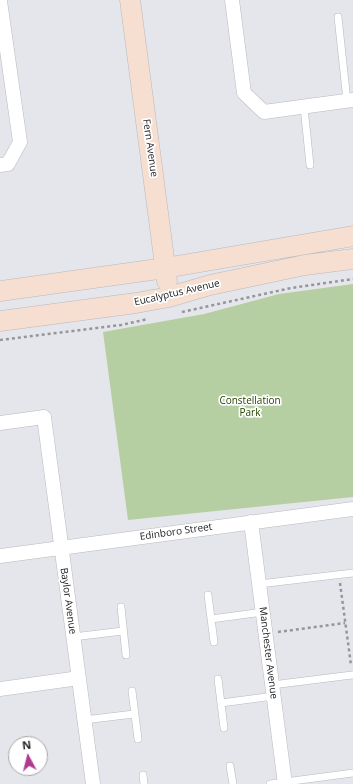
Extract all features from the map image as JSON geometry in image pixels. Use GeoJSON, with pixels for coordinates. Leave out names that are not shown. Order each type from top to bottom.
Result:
{"type":"FeatureCollection","features":[{"type":"Feature","properties":{"kind":"street","name":"Fern Avenue"},"geometry":{"type":"LineString","coordinates":[[130,0],[169,297]]}},
{"type":"Feature","properties":{"kind":"street"},"geometry":{"type":"LineString","coordinates":[[232,0],[244,93],[264,112],[350,101]]}},
{"type":"Feature","properties":{"kind":"street"},"geometry":{"type":"LineString","coordinates":[[0,1],[20,142],[8,164],[0,165]]}},
{"type":"Feature","properties":{"kind":"street"},"geometry":{"type":"LineString","coordinates":[[0,291],[165,268],[353,236]]}},
{"type":"Feature","properties":{"kind":"street","name":"Eucalyptus Avenue"},"geometry":{"type":"LineString","coordinates":[[0,321],[136,303],[169,297],[210,285],[297,266],[353,259]]}},
{"type":"Feature","properties":{"kind":"street","name":"Baylor Avenue"},"geometry":{"type":"LineString","coordinates":[[0,423],[44,418],[93,784]]}},
{"type":"Feature","properties":{"kind":"street","name":"Edinboro Street"},"geometry":{"type":"LineString","coordinates":[[0,556],[353,509]]}},
{"type":"Feature","properties":{"kind":"street","name":"Manchester Avenue"},"geometry":{"type":"LineString","coordinates":[[251,522],[285,783]]}},
{"type":"Feature","properties":{"kind":"street"},"geometry":{"type":"LineString","coordinates":[[0,689],[79,678]]}},
{"type":"Feature","properties":{"kind":"lane"},"geometry":{"type":"LineString","coordinates":[[338,17],[350,101]]}},
{"type":"Feature","properties":{"kind":"lane"},"geometry":{"type":"LineString","coordinates":[[304,107],[310,165]]}},
{"type":"Feature","properties":{"kind":"lane"},"geometry":{"type":"LineString","coordinates":[[259,584],[353,573]]}},
{"type":"Feature","properties":{"kind":"lane"},"geometry":{"type":"LineString","coordinates":[[208,595],[214,642]]}},
{"type":"Feature","properties":{"kind":"lane"},"geometry":{"type":"LineString","coordinates":[[121,607],[126,654]]}},
{"type":"Feature","properties":{"kind":"lane"},"geometry":{"type":"LineString","coordinates":[[211,619],[263,612]]}},
{"type":"Feature","properties":{"kind":"lane"},"geometry":{"type":"LineString","coordinates":[[73,637],[123,631]]}},
{"type":"Feature","properties":{"kind":"lane"},"geometry":{"type":"LineString","coordinates":[[221,703],[352,675]]}},
{"type":"Feature","properties":{"kind":"lane"},"geometry":{"type":"LineString","coordinates":[[218,679],[224,728]]}},
{"type":"Feature","properties":{"kind":"lane"},"geometry":{"type":"LineString","coordinates":[[132,691],[138,739]]}},
{"type":"Feature","properties":{"kind":"lane"},"geometry":{"type":"LineString","coordinates":[[84,720],[134,714]]}},
{"type":"Feature","properties":{"kind":"lane"},"geometry":{"type":"LineString","coordinates":[[230,766],[233,784]]}},
{"type":"Feature","properties":{"kind":"lane"},"geometry":{"type":"LineString","coordinates":[[270,784],[353,773]]}},
{"type":"Feature","properties":{"kind":"lane"},"geometry":{"type":"LineString","coordinates":[[143,775],[144,784]]}},
{"type":"Feature","properties":{"kind":"path"},"geometry":{"type":"LineString","coordinates":[[339,574],[352,675]]}},
{"type":"Feature","properties":{"kind":"path"},"geometry":{"type":"LineString","coordinates":[[266,633],[346,623]]}},
{"type":"Feature","properties":{"kind":"green space","name":"Constellation Park"},"geometry":{"type":"Polygon","coordinates":[[[353,284],[353,497],[128,520],[103,332],[204,314],[279,294],[353,284]]]}}]}
